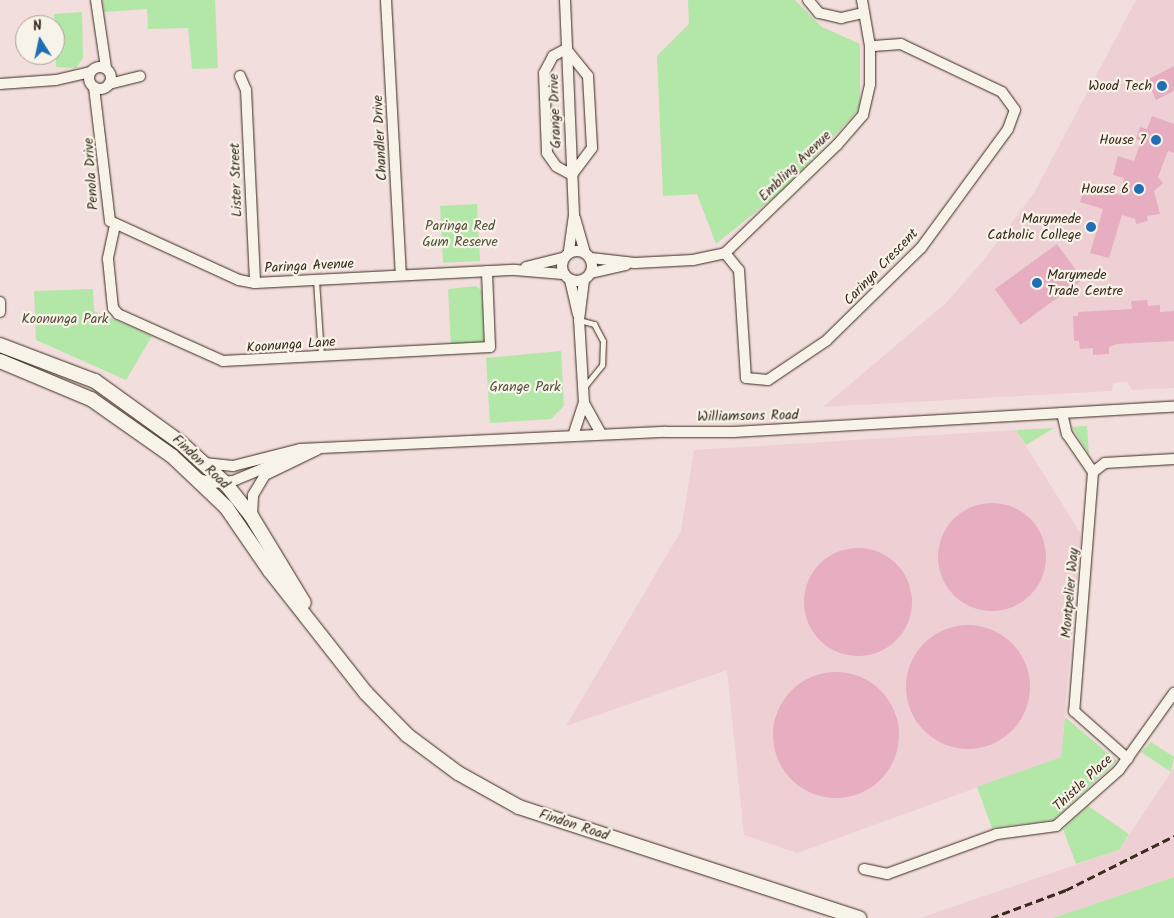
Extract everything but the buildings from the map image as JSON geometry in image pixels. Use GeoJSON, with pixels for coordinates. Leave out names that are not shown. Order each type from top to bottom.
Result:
{"type":"FeatureCollection","features":[{"type":"Feature","properties":{"kind":"street","name":"Penola Drive"},"geometry":{"type":"LineString","coordinates":[[96,0],[99,36],[97,80],[107,216],[115,225]]}},
{"type":"Feature","properties":{"kind":"street","name":"Chandler Drive"},"geometry":{"type":"LineString","coordinates":[[386,0],[401,275]]}},
{"type":"Feature","properties":{"kind":"street"},"geometry":{"type":"LineString","coordinates":[[808,0],[819,13],[841,18],[863,13]]}},
{"type":"Feature","properties":{"kind":"street","name":"Embling Avenue"},"geometry":{"type":"LineString","coordinates":[[566,255],[635,262],[693,260],[725,252],[838,145],[863,115],[870,84],[870,46],[862,0]]}},
{"type":"Feature","properties":{"kind":"street","name":"Grange Drive"},"geometry":{"type":"LineString","coordinates":[[564,2],[574,214],[566,255],[566,277]]}},
{"type":"Feature","properties":{"kind":"street","name":"Penola Drive"},"geometry":{"type":"LineString","coordinates":[[97,80],[107,70],[99,36]]}},
{"type":"Feature","properties":{"kind":"street","name":"Carinya Crescent"},"geometry":{"type":"LineString","coordinates":[[725,252],[739,270],[746,378],[768,380],[826,341],[921,248],[1008,129],[1015,110],[1002,92],[901,44],[870,46]]}},
{"type":"Feature","properties":{"kind":"street"},"geometry":{"type":"LineString","coordinates":[[566,49],[588,76],[592,148],[572,175],[556,166],[547,153],[544,73],[553,56],[566,49]]}},
{"type":"Feature","properties":{"kind":"street"},"geometry":{"type":"LineString","coordinates":[[0,84],[56,80],[97,80],[140,76],[107,70],[97,80]]}},
{"type":"Feature","properties":{"kind":"street","name":"Lister Street"},"geometry":{"type":"LineString","coordinates":[[240,76],[246,90],[255,283]]}},
{"type":"Feature","properties":{"kind":"street","name":"Grange Drive"},"geometry":{"type":"LineString","coordinates":[[574,214],[588,256],[588,277]]}},
{"type":"Feature","properties":{"kind":"street","name":"Paringa Avenue"},"geometry":{"type":"LineString","coordinates":[[115,225],[239,280],[255,283],[515,270],[566,277]]}},
{"type":"Feature","properties":{"kind":"street","name":"Koonunga Lane"},"geometry":{"type":"LineString","coordinates":[[115,225],[108,259],[109,296],[118,314],[223,361],[490,348],[487,271]]}},
{"type":"Feature","properties":{"kind":"street","name":"Paringa Avenue"},"geometry":{"type":"LineString","coordinates":[[515,270],[566,255]]}},
{"type":"Feature","properties":{"kind":"street","name":"Embling Avenue"},"geometry":{"type":"LineString","coordinates":[[566,277],[588,277],[635,262]]}},
{"type":"Feature","properties":{"kind":"street"},"geometry":{"type":"LineString","coordinates":[[566,277],[579,320],[584,403],[573,436]]}},
{"type":"Feature","properties":{"kind":"street"},"geometry":{"type":"LineString","coordinates":[[579,320],[588,277]]}},
{"type":"Feature","properties":{"kind":"street"},"geometry":{"type":"LineString","coordinates":[[0,302],[0,312]]}},
{"type":"Feature","properties":{"kind":"street","name":"Findon Road"},"geometry":{"type":"LineString","coordinates":[[0,345],[61,365],[111,390],[204,463],[224,482],[252,517],[334,655]]}},
{"type":"Feature","properties":{"kind":"street","name":"Findon Road"},"geometry":{"type":"LineString","coordinates":[[0,360],[91,399],[151,439],[193,476],[226,507],[334,655],[366,693],[437,759],[482,788],[551,818],[859,918]]}},
{"type":"Feature","properties":{"kind":"street"},"geometry":{"type":"LineString","coordinates":[[584,403],[601,434]]}},
{"type":"Feature","properties":{"kind":"street","name":"Williamsons Road"},"geometry":{"type":"LineString","coordinates":[[204,463],[233,466],[272,454],[323,448],[601,434],[734,432],[1174,407]]}},
{"type":"Feature","properties":{"kind":"street"},"geometry":{"type":"LineString","coordinates":[[1062,413],[1067,434],[1093,472],[1105,463],[1174,459]]}},
{"type":"Feature","properties":{"kind":"street"},"geometry":{"type":"LineString","coordinates":[[252,517],[253,495],[265,476],[323,448]]}},
{"type":"Feature","properties":{"kind":"street","name":"Williamsons Road"},"geometry":{"type":"LineString","coordinates":[[224,482],[273,461],[323,448]]}},
{"type":"Feature","properties":{"kind":"street"},"geometry":{"type":"LineString","coordinates":[[226,507],[224,482],[233,466]]}},
{"type":"Feature","properties":{"kind":"street","name":"Montpelier Way"},"geometry":{"type":"LineString","coordinates":[[1093,472],[1074,711],[1076,717],[1128,759]]}},
{"type":"Feature","properties":{"kind":"street"},"geometry":{"type":"LineString","coordinates":[[193,476],[224,482]]}},
{"type":"Feature","properties":{"kind":"street","name":"Thistle Place"},"geometry":{"type":"LineString","coordinates":[[864,869],[887,874],[997,834],[1056,826],[1128,759],[1174,693]]}},
{"type":"Feature","properties":{"kind":"lane"},"geometry":{"type":"LineString","coordinates":[[316,280],[321,356]]}},
{"type":"Feature","properties":{"kind":"lane"},"geometry":{"type":"LineString","coordinates":[[579,320],[594,324],[604,342],[602,365],[583,388]]}},
{"type":"Feature","properties":{"kind":"shaded area","name":"Marymede Catholic College"},"geometry":{"type":"Polygon","coordinates":[[[1136,0],[1174,0],[1174,388],[1132,390],[1127,382],[1121,382],[1113,383],[1112,391],[823,407],[945,304],[983,261],[1034,193],[1136,0]]]}},
{"type":"Feature","properties":{"kind":"shaded area"},"geometry":{"type":"Polygon","coordinates":[[[1016,430],[1081,534],[1061,757],[797,853],[744,835],[727,670],[566,726],[681,531],[694,450],[1016,430]]]}},
{"type":"Feature","properties":{"kind":"shaded area"},"geometry":{"type":"Polygon","coordinates":[[[1174,768],[1174,877],[1053,918],[920,918],[1119,850],[1174,768]]]}},
{"type":"Feature","properties":{"kind":"green space"},"geometry":{"type":"Polygon","coordinates":[[[103,0],[215,0],[218,68],[192,69],[188,28],[148,29],[147,9],[104,12],[103,0]]]}},
{"type":"Feature","properties":{"kind":"green space"},"geometry":{"type":"Polygon","coordinates":[[[688,0],[795,0],[822,27],[860,44],[860,105],[855,114],[785,188],[716,244],[697,194],[663,196],[657,56],[689,24],[688,0]]]}},
{"type":"Feature","properties":{"kind":"green space"},"geometry":{"type":"Polygon","coordinates":[[[82,12],[83,58],[76,68],[56,67],[56,65],[65,65],[65,15],[54,14],[82,12]]]}},
{"type":"Feature","properties":{"kind":"green space","name":"Paringa Red Gum Reserve"},"geometry":{"type":"Polygon","coordinates":[[[477,204],[480,261],[443,263],[440,206],[477,204]]]}},
{"type":"Feature","properties":{"kind":"green space"},"geometry":{"type":"Polygon","coordinates":[[[476,286],[482,291],[484,340],[479,346],[451,347],[448,289],[476,286]]]}},
{"type":"Feature","properties":{"kind":"green space","name":"Koonunga Park"},"geometry":{"type":"Polygon","coordinates":[[[93,289],[94,311],[152,336],[126,380],[36,340],[34,291],[93,289]]]}},
{"type":"Feature","properties":{"kind":"green space","name":"Grange Park"},"geometry":{"type":"Polygon","coordinates":[[[561,351],[564,406],[551,419],[490,423],[486,358],[561,351]]]}},
{"type":"Feature","properties":{"kind":"green space"},"geometry":{"type":"Polygon","coordinates":[[[1087,426],[1089,455],[1072,427],[1087,426]]]}},
{"type":"Feature","properties":{"kind":"green space"},"geometry":{"type":"Polygon","coordinates":[[[1054,428],[1026,445],[1016,430],[1054,428]]]}},
{"type":"Feature","properties":{"kind":"green space"},"geometry":{"type":"Polygon","coordinates":[[[1065,717],[1117,761],[1053,820],[992,828],[977,787],[1061,757],[1065,717]]]}},
{"type":"Feature","properties":{"kind":"green space"},"geometry":{"type":"Polygon","coordinates":[[[1151,742],[1174,757],[1171,772],[1141,752],[1151,742]]]}},
{"type":"Feature","properties":{"kind":"green space"},"geometry":{"type":"Polygon","coordinates":[[[1088,806],[1129,834],[1119,850],[1076,864],[1063,829],[1088,806]]]}},
{"type":"Feature","properties":{"kind":"green space"},"geometry":{"type":"Polygon","coordinates":[[[1174,877],[1174,918],[1053,918],[1174,877]]]}},
{"type":"Feature","properties":{"kind":"railway"},"geometry":{"type":"LineString","coordinates":[[991,918],[1066,890],[1174,836]]}},
{"type":"Feature","properties":{"kind":"place","name":"Wood Tech"},"geometry":{"type":"Point","coordinates":[1162,86]}},
{"type":"Feature","properties":{"kind":"place","name":"House 7"},"geometry":{"type":"Point","coordinates":[1156,140]}},
{"type":"Feature","properties":{"kind":"place","name":"House 6"},"geometry":{"type":"Point","coordinates":[1139,189]}},
{"type":"Feature","properties":{"kind":"place","name":"Marymede Catholic College"},"geometry":{"type":"Point","coordinates":[1091,227]}},
{"type":"Feature","properties":{"kind":"place","name":"Marymede Trade Centre"},"geometry":{"type":"Point","coordinates":[1037,283]}}]}
